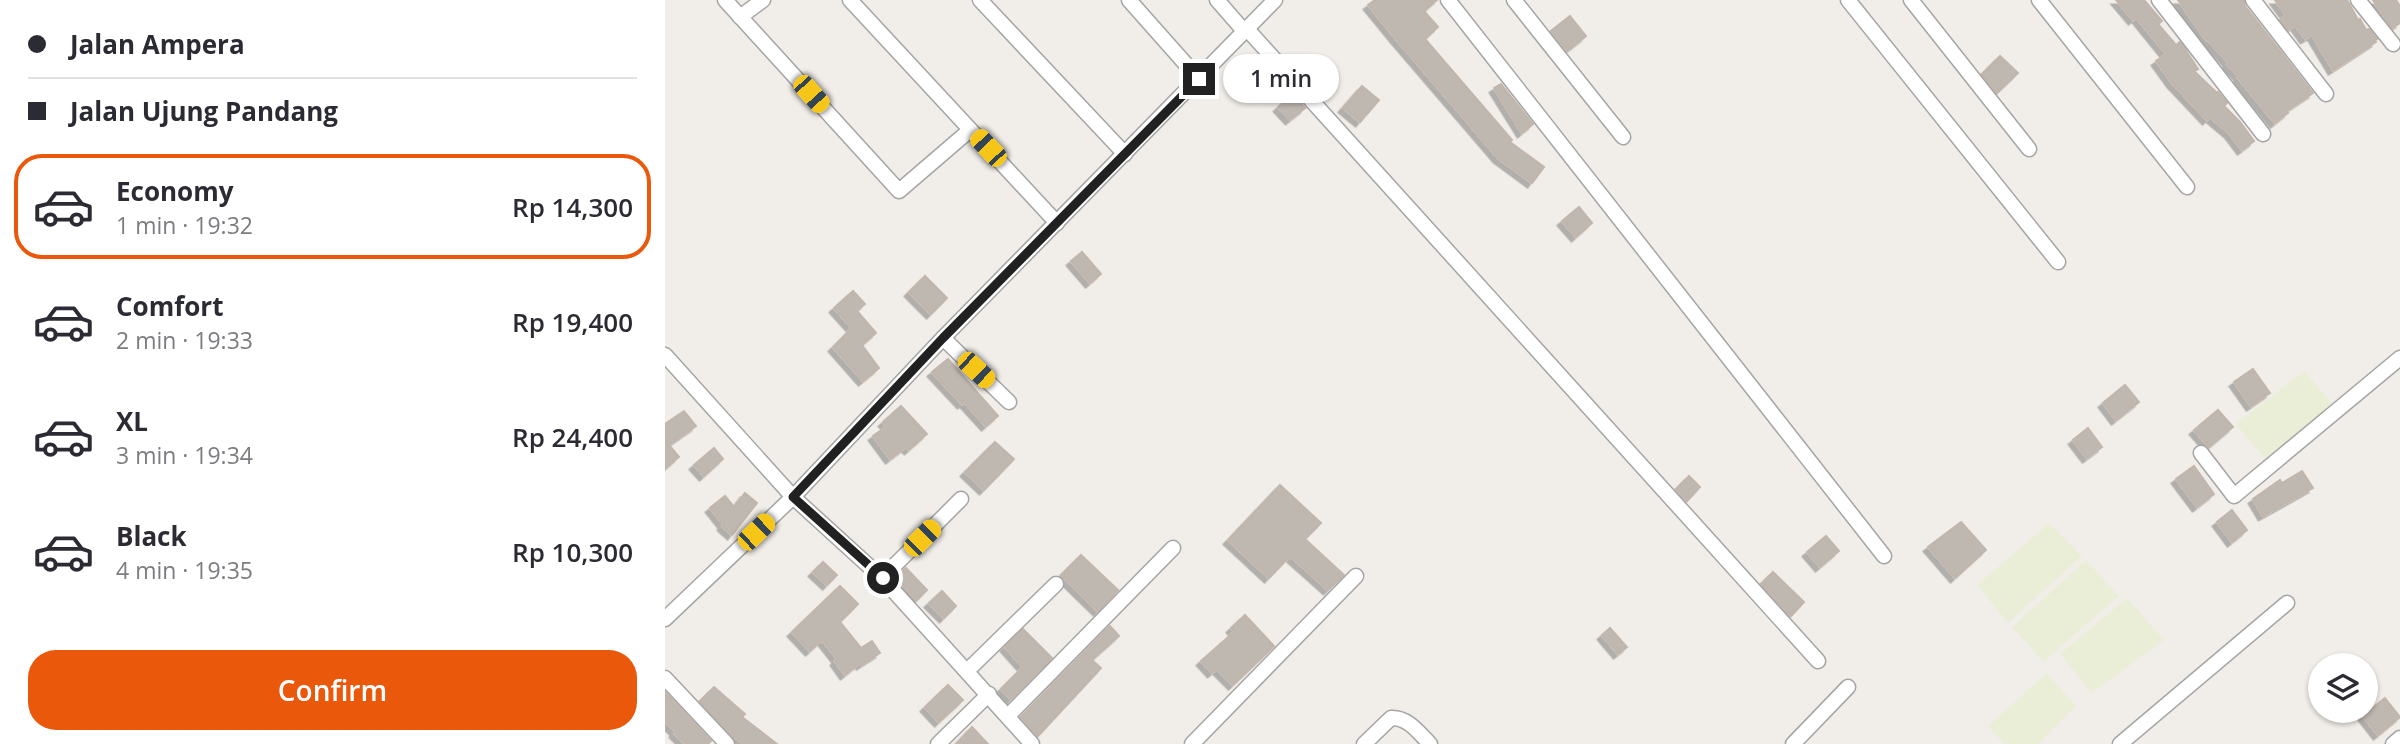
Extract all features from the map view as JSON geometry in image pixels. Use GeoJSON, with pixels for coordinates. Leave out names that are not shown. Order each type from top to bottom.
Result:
{"type":"FeatureCollection","features":[{"type":"Feature","properties":{"kind":"street"},"geometry":{"type":"LineString","coordinates":[[725,0],[898,191],[970,130]]}},
{"type":"Feature","properties":{"kind":"street"},"geometry":{"type":"LineString","coordinates":[[740,17],[763,0]]}},
{"type":"Feature","properties":{"kind":"street"},"geometry":{"type":"LineString","coordinates":[[850,0],[1056,223]]}},
{"type":"Feature","properties":{"kind":"street"},"geometry":{"type":"LineString","coordinates":[[980,0],[1125,154]]}},
{"type":"Feature","properties":{"kind":"street"},"geometry":{"type":"LineString","coordinates":[[1129,0],[1199,79]]}},
{"type":"Feature","properties":{"kind":"street"},"geometry":{"type":"LineString","coordinates":[[1217,0],[1818,661]]}},
{"type":"Feature","properties":{"kind":"street"},"geometry":{"type":"LineString","coordinates":[[665,619],[793,497],[943,338],[1275,0]]}},
{"type":"Feature","properties":{"kind":"street"},"geometry":{"type":"LineString","coordinates":[[1448,0],[1884,556]]}},
{"type":"Feature","properties":{"kind":"street"},"geometry":{"type":"LineString","coordinates":[[1514,0],[1623,137]]}},
{"type":"Feature","properties":{"kind":"street"},"geometry":{"type":"LineString","coordinates":[[1848,0],[2058,262]]}},
{"type":"Feature","properties":{"kind":"street"},"geometry":{"type":"LineString","coordinates":[[1912,0],[2029,149]]}},
{"type":"Feature","properties":{"kind":"street"},"geometry":{"type":"LineString","coordinates":[[2039,0],[2187,187]]}},
{"type":"Feature","properties":{"kind":"street"},"geometry":{"type":"LineString","coordinates":[[2159,0],[2263,134]]}},
{"type":"Feature","properties":{"kind":"street"},"geometry":{"type":"LineString","coordinates":[[2253,0],[2326,94]]}},
{"type":"Feature","properties":{"kind":"street"},"geometry":{"type":"LineString","coordinates":[[2358,0],[2393,44]]}},
{"type":"Feature","properties":{"kind":"street"},"geometry":{"type":"LineString","coordinates":[[943,338],[1009,402]]}},
{"type":"Feature","properties":{"kind":"street"},"geometry":{"type":"LineString","coordinates":[[665,355],[793,497],[883,578],[1032,744]]}},
{"type":"Feature","properties":{"kind":"street"},"geometry":{"type":"LineString","coordinates":[[2201,453],[2234,496],[2400,358]]}},
{"type":"Feature","properties":{"kind":"street"},"geometry":{"type":"LineString","coordinates":[[883,578],[961,499]]}},
{"type":"Feature","properties":{"kind":"street"},"geometry":{"type":"LineString","coordinates":[[1008,716],[1173,548]]}},
{"type":"Feature","properties":{"kind":"street"},"geometry":{"type":"LineString","coordinates":[[1192,744],[1356,576]]}},
{"type":"Feature","properties":{"kind":"street"},"geometry":{"type":"LineString","coordinates":[[968,670],[1056,584]]}},
{"type":"Feature","properties":{"kind":"street"},"geometry":{"type":"LineString","coordinates":[[2120,744],[2287,603]]}},
{"type":"Feature","properties":{"kind":"street"},"geometry":{"type":"LineString","coordinates":[[665,678],[727,744]]}},
{"type":"Feature","properties":{"kind":"street"},"geometry":{"type":"LineString","coordinates":[[1793,744],[1848,687]]}},
{"type":"Feature","properties":{"kind":"street"},"geometry":{"type":"LineString","coordinates":[[938,744],[989,694]]}},
{"type":"Feature","properties":{"kind":"street"},"geometry":{"type":"LineString","coordinates":[[1364,744],[1391,718],[1399,717],[1430,744]]}},
{"type":"Feature","properties":{"kind":"street"},"geometry":{"type":"LineString","coordinates":[[2393,744],[2400,738]]}},
{"type":"Feature","properties":{"kind":"green space"},"geometry":{"type":"Polygon","coordinates":[[[2304,371],[2333,404],[2265,459],[2236,424],[2304,371]]]}},
{"type":"Feature","properties":{"kind":"green space"},"geometry":{"type":"Polygon","coordinates":[[[2049,523],[2082,556],[2008,623],[1977,585],[2049,523]]]}},
{"type":"Feature","properties":{"kind":"green space"},"geometry":{"type":"Polygon","coordinates":[[[2086,560],[2119,596],[2043,662],[2012,627],[2086,560]]]}},
{"type":"Feature","properties":{"kind":"green space"},"geometry":{"type":"Polygon","coordinates":[[[2127,598],[2164,640],[2092,693],[2060,654],[2127,598]]]}},
{"type":"Feature","properties":{"kind":"green space"},"geometry":{"type":"Polygon","coordinates":[[[2047,673],[2076,706],[2038,744],[2004,744],[1988,726],[2047,673]]]}},
{"type":"Feature","properties":{"kind":"building"},"geometry":{"type":"Polygon","coordinates":[[[1375,0],[1437,0],[1424,11],[1438,27],[1425,39],[1512,140],[1510,142],[1544,167],[1532,183],[1498,158],[1368,5],[1375,0]]]}},
{"type":"Feature","properties":{"kind":"building"},"geometry":{"type":"Polygon","coordinates":[[[2116,0],[2144,0],[2162,21],[2158,24],[2176,45],[2180,42],[2185,49],[2198,69],[2194,71],[2218,92],[2227,103],[2224,106],[2254,141],[2242,150],[2229,133],[2210,117],[2207,120],[2172,83],[2156,61],[2166,54],[2136,17],[2133,20],[2116,0]]]}},
{"type":"Feature","properties":{"kind":"building"},"geometry":{"type":"Polygon","coordinates":[[[2178,0],[2244,0],[2245,6],[2313,93],[2286,111],[2288,113],[2275,123],[2228,62],[2206,40],[2178,0]]]}},
{"type":"Feature","properties":{"kind":"building"},"geometry":{"type":"Polygon","coordinates":[[[2275,0],[2347,0],[2358,20],[2360,19],[2366,30],[2369,29],[2377,39],[2376,42],[2333,70],[2312,35],[2305,39],[2295,25],[2288,30],[2280,20],[2286,15],[2275,0]]]}},
{"type":"Feature","properties":{"kind":"building"},"geometry":{"type":"Polygon","coordinates":[[[2373,0],[2396,0],[2400,6],[2400,23],[2392,28],[2373,0]]]}},
{"type":"Feature","properties":{"kind":"building"},"geometry":{"type":"Polygon","coordinates":[[[1570,16],[1586,36],[1567,51],[1551,31],[1570,16]]]}},
{"type":"Feature","properties":{"kind":"building"},"geometry":{"type":"Polygon","coordinates":[[[2000,56],[2018,73],[1997,93],[1982,74],[2000,56]]]}},
{"type":"Feature","properties":{"kind":"building"},"geometry":{"type":"Polygon","coordinates":[[[1501,84],[1533,124],[1522,133],[1494,88],[1501,84]]]}},
{"type":"Feature","properties":{"kind":"building"},"geometry":{"type":"Polygon","coordinates":[[[1362,86],[1379,100],[1360,122],[1343,108],[1362,86]]]}},
{"type":"Feature","properties":{"kind":"building"},"geometry":{"type":"Polygon","coordinates":[[[1293,94],[1305,108],[1290,120],[1278,107],[1293,94]]]}},
{"type":"Feature","properties":{"kind":"building"},"geometry":{"type":"Polygon","coordinates":[[[1579,207],[1592,223],[1576,237],[1562,221],[1579,207]]]}},
{"type":"Feature","properties":{"kind":"building"},"geometry":{"type":"Polygon","coordinates":[[[1082,252],[1101,274],[1090,283],[1071,261],[1082,252]]]}},
{"type":"Feature","properties":{"kind":"building"},"geometry":{"type":"Polygon","coordinates":[[[925,276],[947,298],[931,314],[909,292],[925,276]]]}},
{"type":"Feature","properties":{"kind":"building"},"geometry":{"type":"Polygon","coordinates":[[[853,291],[865,304],[857,311],[876,333],[862,345],[879,368],[863,381],[833,347],[852,328],[834,308],[853,291]]]}},
{"type":"Feature","properties":{"kind":"building"},"geometry":{"type":"Polygon","coordinates":[[[948,359],[998,416],[986,426],[932,372],[948,359]]]}},
{"type":"Feature","properties":{"kind":"building"},"geometry":{"type":"Polygon","coordinates":[[[2253,369],[2270,393],[2251,406],[2234,382],[2253,369]]]}},
{"type":"Feature","properties":{"kind":"building"},"geometry":{"type":"Polygon","coordinates":[[[2125,385],[2139,402],[2116,420],[2103,403],[2125,385]]]}},
{"type":"Feature","properties":{"kind":"building"},"geometry":{"type":"Polygon","coordinates":[[[901,406],[927,434],[909,450],[906,447],[890,459],[873,436],[887,426],[883,422],[901,406]]]}},
{"type":"Feature","properties":{"kind":"building"},"geometry":{"type":"Polygon","coordinates":[[[2218,410],[2233,427],[2209,447],[2194,430],[2218,410]]]}},
{"type":"Feature","properties":{"kind":"building"},"geometry":{"type":"Polygon","coordinates":[[[684,411],[696,426],[669,445],[679,457],[665,469],[665,424],[684,411]]]}},
{"type":"Feature","properties":{"kind":"building"},"geometry":{"type":"Polygon","coordinates":[[[2088,428],[2102,447],[2087,458],[2073,440],[2088,428]]]}},
{"type":"Feature","properties":{"kind":"building"},"geometry":{"type":"Polygon","coordinates":[[[995,442],[1014,459],[984,490],[965,472],[995,442]]]}},
{"type":"Feature","properties":{"kind":"building"},"geometry":{"type":"Polygon","coordinates":[[[714,448],[723,459],[704,476],[694,465],[714,448]]]}},
{"type":"Feature","properties":{"kind":"building"},"geometry":{"type":"Polygon","coordinates":[[[2194,466],[2214,494],[2197,507],[2176,479],[2194,466]]]}},
{"type":"Feature","properties":{"kind":"building"},"geometry":{"type":"Polygon","coordinates":[[[2302,471],[2313,488],[2263,516],[2253,499],[2280,480],[2282,483],[2302,471]]]}},
{"type":"Feature","properties":{"kind":"building"},"geometry":{"type":"Polygon","coordinates":[[[1689,476],[1700,487],[1687,501],[1676,489],[1689,476]]]}},
{"type":"Feature","properties":{"kind":"building"},"geometry":{"type":"Polygon","coordinates":[[[1280,485],[1321,523],[1305,539],[1344,575],[1328,590],[1290,556],[1269,578],[1228,540],[1280,485]]]}},
{"type":"Feature","properties":{"kind":"building"},"geometry":{"type":"Polygon","coordinates":[[[745,493],[757,503],[732,535],[710,508],[725,496],[734,507],[745,493]]]}},
{"type":"Feature","properties":{"kind":"building"},"geometry":{"type":"Polygon","coordinates":[[[2232,510],[2247,530],[2232,542],[2217,522],[2232,510]]]}},
{"type":"Feature","properties":{"kind":"building"},"geometry":{"type":"Polygon","coordinates":[[[1961,522],[1986,550],[1955,578],[1928,547],[1961,522]]]}},
{"type":"Feature","properties":{"kind":"building"},"geometry":{"type":"Polygon","coordinates":[[[1826,536],[1839,551],[1820,567],[1807,552],[1826,536]]]}},
{"type":"Feature","properties":{"kind":"building"},"geometry":{"type":"Polygon","coordinates":[[[1081,555],[1118,590],[1098,611],[1061,575],[1081,555]]]}},
{"type":"Feature","properties":{"kind":"building"},"geometry":{"type":"Polygon","coordinates":[[[823,562],[837,575],[827,585],[813,572],[823,562]]]}},
{"type":"Feature","properties":{"kind":"building"},"geometry":{"type":"Polygon","coordinates":[[[906,568],[927,590],[917,600],[896,578],[906,568]]]}},
{"type":"Feature","properties":{"kind":"building"},"geometry":{"type":"Polygon","coordinates":[[[1773,572],[1804,602],[1791,616],[1761,584],[1773,572]]]}},
{"type":"Feature","properties":{"kind":"building"},"geometry":{"type":"Polygon","coordinates":[[[840,586],[858,604],[840,622],[861,648],[872,641],[880,653],[861,665],[860,663],[845,675],[835,661],[837,659],[822,640],[810,651],[792,632],[840,586]]]}},
{"type":"Feature","properties":{"kind":"building"},"geometry":{"type":"Polygon","coordinates":[[[942,591],[956,606],[944,618],[929,603],[942,591]]]}},
{"type":"Feature","properties":{"kind":"building"},"geometry":{"type":"Polygon","coordinates":[[[1245,615],[1274,646],[1233,685],[1217,669],[1212,673],[1201,661],[1234,632],[1231,628],[1245,615]]]}},
{"type":"Feature","properties":{"kind":"building"},"geometry":{"type":"Polygon","coordinates":[[[1110,626],[1119,636],[1092,660],[1101,668],[1038,736],[1021,717],[1110,626]]]}},
{"type":"Feature","properties":{"kind":"building"},"geometry":{"type":"Polygon","coordinates":[[[1610,628],[1627,647],[1618,654],[1602,635],[1610,628]]]}},
{"type":"Feature","properties":{"kind":"building"},"geometry":{"type":"Polygon","coordinates":[[[1023,629],[1052,658],[1011,699],[1001,689],[1023,667],[1005,647],[1023,629]]]}},
{"type":"Feature","properties":{"kind":"building"},"geometry":{"type":"Polygon","coordinates":[[[948,685],[963,700],[939,722],[925,707],[948,685]]]}},
{"type":"Feature","properties":{"kind":"building"},"geometry":{"type":"Polygon","coordinates":[[[714,687],[745,714],[742,717],[777,744],[744,744],[729,733],[700,701],[714,687]]]}},
{"type":"Feature","properties":{"kind":"building"},"geometry":{"type":"Polygon","coordinates":[[[665,692],[711,741],[708,744],[685,744],[674,733],[665,721],[665,692]]]}},
{"type":"Feature","properties":{"kind":"building"},"geometry":{"type":"Polygon","coordinates":[[[2385,698],[2400,717],[2378,735],[2369,723],[2378,723],[2378,704],[2385,698]]]}},
{"type":"Feature","properties":{"kind":"building"},"geometry":{"type":"Polygon","coordinates":[[[972,727],[988,744],[956,744],[972,727]]]}},
{"type":"Feature","properties":{"kind":"route"},"geometry":{"type":"LineString","coordinates":[[883,578],[793,497],[943,338],[1199,79]]}}]}
